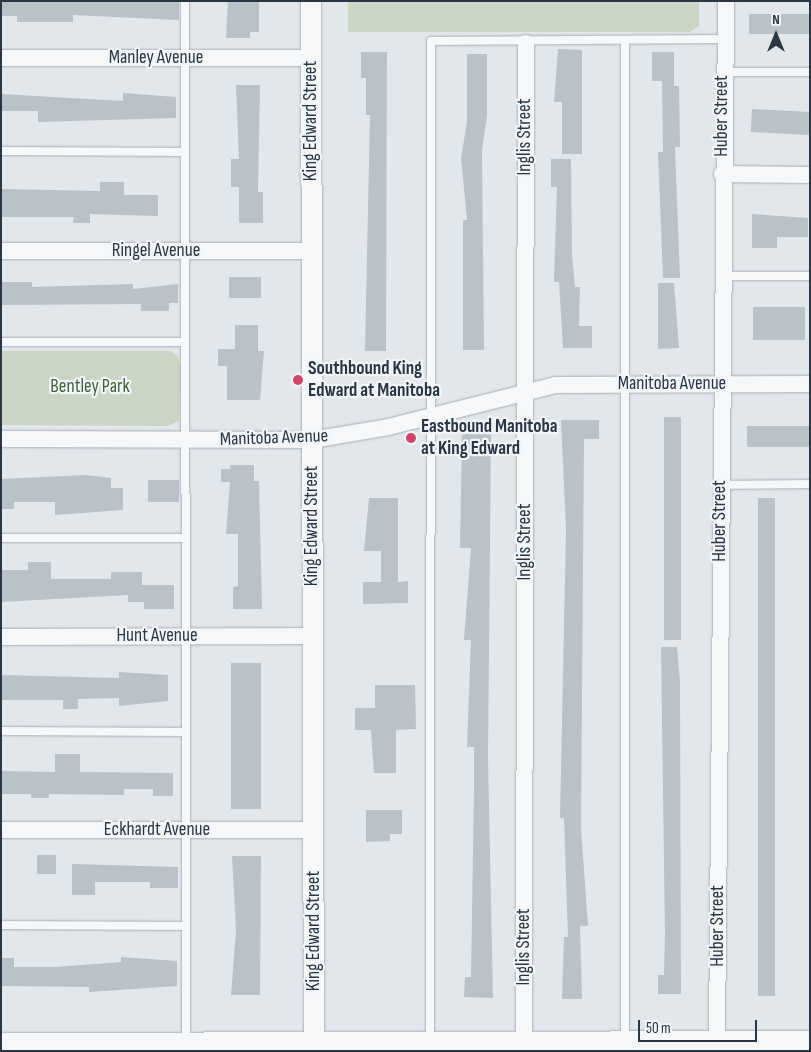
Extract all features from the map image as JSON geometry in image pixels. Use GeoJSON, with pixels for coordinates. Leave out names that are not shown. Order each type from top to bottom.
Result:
{"type":"FeatureCollection","features":[{"type":"Feature","properties":{"kind":"street","name":"King Edward Street"},"geometry":{"type":"LineString","coordinates":[[311,1],[314,1046]]}},
{"type":"Feature","properties":{"kind":"street","name":"Huber Street"},"geometry":{"type":"LineString","coordinates":[[717,1041],[723,40],[726,1]]}},
{"type":"Feature","properties":{"kind":"street","name":"Inglis Street"},"geometry":{"type":"LineString","coordinates":[[524,1041],[526,43]]}},
{"type":"Feature","properties":{"kind":"street","name":"Manley Avenue"},"geometry":{"type":"LineString","coordinates":[[1,58],[311,58]]}},
{"type":"Feature","properties":{"kind":"street"},"geometry":{"type":"LineString","coordinates":[[722,174],[810,175]]}},
{"type":"Feature","properties":{"kind":"street","name":"Ringel Avenue"},"geometry":{"type":"LineString","coordinates":[[1,251],[312,251]]}},
{"type":"Feature","properties":{"kind":"street","name":"Manitoba Avenue"},"geometry":{"type":"LineString","coordinates":[[1,439],[312,440],[428,416],[525,389],[624,384],[810,384]]}},
{"type":"Feature","properties":{"kind":"street","name":"Hunt Avenue"},"geometry":{"type":"LineString","coordinates":[[1,637],[313,636]]}},
{"type":"Feature","properties":{"kind":"street","name":"Eckhardt Avenue"},"geometry":{"type":"LineString","coordinates":[[1,830],[313,830]]}},
{"type":"Feature","properties":{"kind":"street"},"geometry":{"type":"LineString","coordinates":[[1,1042],[314,1046],[430,1041],[810,1041]]}},
{"type":"Feature","properties":{"kind":"lane"},"geometry":{"type":"LineString","coordinates":[[185,1],[186,1043]]}},
{"type":"Feature","properties":{"kind":"lane"},"geometry":{"type":"LineString","coordinates":[[430,1041],[428,416],[431,41],[526,43],[723,40]]}},
{"type":"Feature","properties":{"kind":"lane"},"geometry":{"type":"LineString","coordinates":[[624,41],[625,1041]]}},
{"type":"Feature","properties":{"kind":"lane"},"geometry":{"type":"LineString","coordinates":[[723,72],[810,72]]}},
{"type":"Feature","properties":{"kind":"lane"},"geometry":{"type":"LineString","coordinates":[[1,152],[185,152]]}},
{"type":"Feature","properties":{"kind":"lane"},"geometry":{"type":"LineString","coordinates":[[722,276],[810,276]]}},
{"type":"Feature","properties":{"kind":"lane"},"geometry":{"type":"LineString","coordinates":[[1,342],[185,342]]}},
{"type":"Feature","properties":{"kind":"lane"},"geometry":{"type":"LineString","coordinates":[[720,485],[810,484]]}},
{"type":"Feature","properties":{"kind":"lane"},"geometry":{"type":"LineString","coordinates":[[1,538],[186,538]]}},
{"type":"Feature","properties":{"kind":"lane"},"geometry":{"type":"LineString","coordinates":[[1,731],[186,732]]}},
{"type":"Feature","properties":{"kind":"lane"},"geometry":{"type":"LineString","coordinates":[[1,925],[186,926]]}},
{"type":"Feature","properties":{"kind":"green space"},"geometry":{"type":"Polygon","coordinates":[[[348,1],[699,1],[699,26],[690,32],[348,32],[348,1]]]}},
{"type":"Feature","properties":{"kind":"green space","name":"Bentley Park"},"geometry":{"type":"Polygon","coordinates":[[[1,351],[170,351],[178,356],[181,369],[179,421],[168,426],[1,425],[1,351]]]}},
{"type":"Feature","properties":{"kind":"building"},"geometry":{"type":"Polygon","coordinates":[[[1,1],[179,1],[179,20],[73,15],[73,22],[17,22],[17,16],[1,16],[1,1]]]}},
{"type":"Feature","properties":{"kind":"building"},"geometry":{"type":"Polygon","coordinates":[[[228,1],[259,1],[259,32],[250,32],[250,38],[226,38],[228,1]]]}},
{"type":"Feature","properties":{"kind":"building"},"geometry":{"type":"Polygon","coordinates":[[[749,14],[810,14],[810,34],[749,34],[749,14]]]}},
{"type":"Feature","properties":{"kind":"building"},"geometry":{"type":"Polygon","coordinates":[[[558,49],[582,50],[582,154],[562,154],[562,102],[554,102],[558,49]]]}},
{"type":"Feature","properties":{"kind":"building"},"geometry":{"type":"Polygon","coordinates":[[[361,52],[387,52],[386,351],[365,351],[370,115],[366,115],[366,78],[361,78],[361,52]]]}},
{"type":"Feature","properties":{"kind":"building"},"geometry":{"type":"Polygon","coordinates":[[[652,52],[674,52],[674,86],[679,86],[680,147],[675,147],[680,278],[663,278],[658,152],[663,152],[662,81],[652,81],[652,52]]]}},
{"type":"Feature","properties":{"kind":"building"},"geometry":{"type":"Polygon","coordinates":[[[467,54],[487,54],[487,116],[482,150],[484,350],[463,350],[463,220],[467,220],[461,157],[467,123],[467,54]]]}},
{"type":"Feature","properties":{"kind":"building"},"geometry":{"type":"Polygon","coordinates":[[[236,85],[260,85],[258,192],[263,192],[263,223],[239,223],[239,187],[231,187],[231,159],[239,159],[236,85]]]}},
{"type":"Feature","properties":{"kind":"building"},"geometry":{"type":"Polygon","coordinates":[[[123,93],[176,97],[176,118],[38,122],[38,111],[1,111],[1,94],[123,101],[123,93]]]}},
{"type":"Feature","properties":{"kind":"building"},"geometry":{"type":"Polygon","coordinates":[[[752,109],[810,112],[809,135],[751,132],[752,109]]]}},
{"type":"Feature","properties":{"kind":"building"},"geometry":{"type":"Polygon","coordinates":[[[551,159],[571,159],[572,255],[575,287],[580,287],[579,326],[592,326],[592,348],[563,348],[559,282],[554,282],[557,187],[551,187],[551,159]]]}},
{"type":"Feature","properties":{"kind":"building"},"geometry":{"type":"Polygon","coordinates":[[[100,182],[124,182],[124,195],[158,195],[158,216],[90,214],[90,223],[73,223],[74,217],[1,217],[2,189],[100,191],[100,182]]]}},
{"type":"Feature","properties":{"kind":"building"},"geometry":{"type":"Polygon","coordinates":[[[752,214],[808,218],[808,237],[777,237],[777,248],[752,248],[752,214]]]}},
{"type":"Feature","properties":{"kind":"building"},"geometry":{"type":"Polygon","coordinates":[[[229,277],[261,277],[261,298],[229,298],[229,277]]]}},
{"type":"Feature","properties":{"kind":"building"},"geometry":{"type":"Polygon","coordinates":[[[1,282],[32,282],[32,287],[133,284],[133,289],[178,284],[178,303],[169,303],[169,311],[141,311],[141,304],[1,305],[1,282]]]}},
{"type":"Feature","properties":{"kind":"building"},"geometry":{"type":"Polygon","coordinates":[[[658,283],[674,283],[679,348],[658,349],[658,283]]]}},
{"type":"Feature","properties":{"kind":"building"},"geometry":{"type":"Polygon","coordinates":[[[753,307],[805,307],[805,340],[753,340],[753,307]]]}},
{"type":"Feature","properties":{"kind":"building"},"geometry":{"type":"Polygon","coordinates":[[[235,325],[258,325],[258,351],[264,351],[260,400],[227,400],[227,366],[218,366],[218,349],[235,349],[235,325]]]}},
{"type":"Feature","properties":{"kind":"building"},"geometry":{"type":"Polygon","coordinates":[[[664,417],[681,417],[681,640],[664,640],[664,417]]]}},
{"type":"Feature","properties":{"kind":"building"},"geometry":{"type":"Polygon","coordinates":[[[561,420],[599,420],[599,439],[584,439],[581,828],[588,926],[580,926],[582,999],[562,999],[564,937],[568,937],[564,818],[560,818],[566,529],[561,420]]]}},
{"type":"Feature","properties":{"kind":"building"},"geometry":{"type":"Polygon","coordinates":[[[747,426],[810,426],[810,447],[747,447],[747,426]]]}},
{"type":"Feature","properties":{"kind":"building"},"geometry":{"type":"Polygon","coordinates":[[[462,434],[491,434],[488,757],[493,998],[464,997],[465,977],[471,977],[474,747],[467,747],[471,640],[464,640],[471,548],[460,548],[462,434]]]}},
{"type":"Feature","properties":{"kind":"building"},"geometry":{"type":"Polygon","coordinates":[[[230,465],[254,465],[254,481],[259,481],[262,609],[233,609],[233,587],[238,586],[238,534],[226,534],[230,482],[221,482],[221,469],[230,469],[230,465]]]}},
{"type":"Feature","properties":{"kind":"building"},"geometry":{"type":"Polygon","coordinates":[[[87,475],[111,478],[111,488],[123,488],[123,510],[55,515],[55,502],[14,502],[14,509],[1,509],[1,479],[87,475]]]}},
{"type":"Feature","properties":{"kind":"building"},"geometry":{"type":"Polygon","coordinates":[[[148,480],[179,480],[179,502],[148,502],[148,480]]]}},
{"type":"Feature","properties":{"kind":"building"},"geometry":{"type":"Polygon","coordinates":[[[369,498],[398,498],[398,582],[408,581],[408,603],[363,604],[363,582],[381,582],[381,551],[364,551],[369,498]]]}},
{"type":"Feature","properties":{"kind":"building"},"geometry":{"type":"Polygon","coordinates":[[[758,498],[775,498],[775,996],[758,996],[758,498]]]}},
{"type":"Feature","properties":{"kind":"building"},"geometry":{"type":"Polygon","coordinates":[[[28,562],[51,562],[51,579],[111,579],[111,572],[142,572],[142,585],[174,585],[174,609],[144,609],[144,602],[128,602],[128,595],[1,602],[1,570],[28,570],[28,562]]]}},
{"type":"Feature","properties":{"kind":"building"},"geometry":{"type":"Polygon","coordinates":[[[661,647],[677,647],[680,682],[681,994],[658,994],[658,975],[664,975],[665,935],[661,647]]]}},
{"type":"Feature","properties":{"kind":"building"},"geometry":{"type":"Polygon","coordinates":[[[231,663],[261,663],[261,809],[231,809],[231,663]]]}},
{"type":"Feature","properties":{"kind":"building"},"geometry":{"type":"Polygon","coordinates":[[[119,672],[168,675],[168,701],[119,706],[119,698],[78,699],[78,709],[63,709],[63,700],[1,700],[1,675],[119,678],[119,672]]]}},
{"type":"Feature","properties":{"kind":"building"},"geometry":{"type":"Polygon","coordinates":[[[375,685],[415,685],[416,729],[396,730],[396,773],[374,773],[371,730],[355,730],[355,708],[375,708],[375,685]]]}},
{"type":"Feature","properties":{"kind":"building"},"geometry":{"type":"Polygon","coordinates":[[[55,754],[80,754],[80,772],[173,773],[173,796],[153,796],[153,789],[124,789],[124,795],[49,794],[49,798],[31,798],[31,794],[1,794],[1,771],[55,772],[55,754]]]}},
{"type":"Feature","properties":{"kind":"building"},"geometry":{"type":"Polygon","coordinates":[[[366,810],[402,810],[402,834],[390,834],[390,841],[366,842],[366,810]]]}},
{"type":"Feature","properties":{"kind":"building"},"geometry":{"type":"Polygon","coordinates":[[[37,855],[56,855],[56,874],[37,874],[37,855]]]}},
{"type":"Feature","properties":{"kind":"building"},"geometry":{"type":"Polygon","coordinates":[[[232,856],[261,856],[260,995],[231,995],[236,931],[232,856]]]}},
{"type":"Feature","properties":{"kind":"building"},"geometry":{"type":"Polygon","coordinates":[[[72,864],[178,867],[178,888],[150,888],[150,882],[95,882],[95,895],[72,895],[72,864]]]}},
{"type":"Feature","properties":{"kind":"building"},"geometry":{"type":"Polygon","coordinates":[[[121,957],[177,961],[177,986],[89,992],[89,987],[1,986],[1,958],[14,958],[14,967],[56,967],[121,962],[121,957]]]}},
{"type":"Feature","properties":{"kind":"place","name":"Southbound King Edward at Manitoba"},"geometry":{"type":"Point","coordinates":[298,380]}},
{"type":"Feature","properties":{"kind":"place","name":"Eastbound Manitoba at King Edward"},"geometry":{"type":"Point","coordinates":[411,438]}}]}
